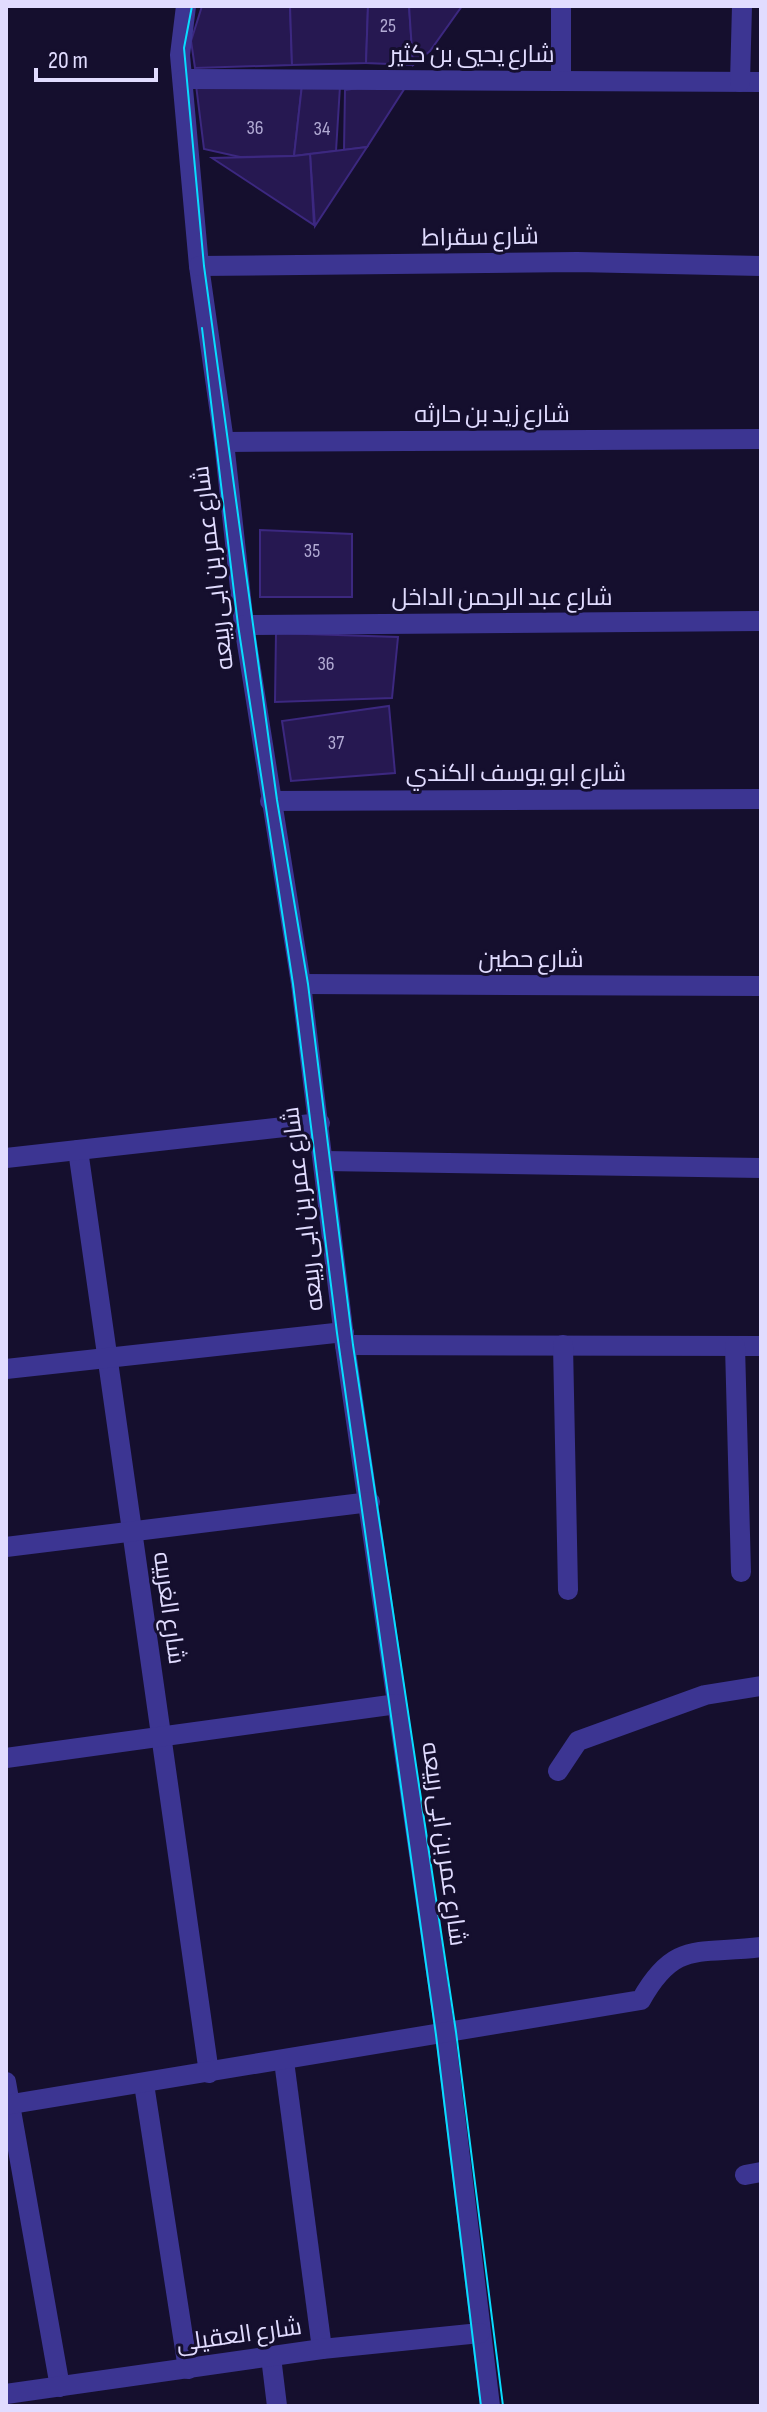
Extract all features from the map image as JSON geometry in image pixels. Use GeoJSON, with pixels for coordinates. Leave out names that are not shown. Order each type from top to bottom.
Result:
{"type":"FeatureCollection","features":[{"type":"Feature","properties":{"kind":"street","name":"شارع عمر بن ابى ربيعه"},"geometry":{"type":"LineString","coordinates":[[186,6],[180,42],[199,266],[224,442],[244,625],[301,984],[345,1338],[397,1704],[451,2033],[490,2406]]}},
{"type":"Feature","properties":{"kind":"street"},"geometry":{"type":"LineString","coordinates":[[561,6],[561,81]]}},
{"type":"Feature","properties":{"kind":"street"},"geometry":{"type":"LineString","coordinates":[[742,6],[751,82]]}},
{"type":"Feature","properties":{"kind":"street","name":"شارع يحيي بن كثير"},"geometry":{"type":"LineString","coordinates":[[184,79],[751,82]]}},
{"type":"Feature","properties":{"kind":"street","name":"شارع سقراط"},"geometry":{"type":"LineString","coordinates":[[199,266],[577,262],[761,266]]}},
{"type":"Feature","properties":{"kind":"street","name":"شارع زيد بن حارثه"},"geometry":{"type":"LineString","coordinates":[[224,442],[761,439]]}},
{"type":"Feature","properties":{"kind":"street","name":"شارع عبد الرحمن الداخل"},"geometry":{"type":"LineString","coordinates":[[244,625],[761,621]]}},
{"type":"Feature","properties":{"kind":"street","name":"شارع ابو يوسف الكندي"},"geometry":{"type":"LineString","coordinates":[[270,801],[761,799]]}},
{"type":"Feature","properties":{"kind":"street","name":"شارع حطين"},"geometry":{"type":"LineString","coordinates":[[301,984],[761,986]]}},
{"type":"Feature","properties":{"kind":"street"},"geometry":{"type":"LineString","coordinates":[[6,1158],[320,1123]]}},
{"type":"Feature","properties":{"kind":"street","name":"شارع الغربيه"},"geometry":{"type":"LineString","coordinates":[[78,1150],[209,2073]]}},
{"type":"Feature","properties":{"kind":"street"},"geometry":{"type":"LineString","coordinates":[[325,1161],[761,1168]]}},
{"type":"Feature","properties":{"kind":"street"},"geometry":{"type":"LineString","coordinates":[[6,1369],[107,1357],[345,1338],[563,1345],[761,1346]]}},
{"type":"Feature","properties":{"kind":"street"},"geometry":{"type":"LineString","coordinates":[[563,1345],[568,1590]]}},
{"type":"Feature","properties":{"kind":"street"},"geometry":{"type":"LineString","coordinates":[[735,1346],[741,1572]]}},
{"type":"Feature","properties":{"kind":"street"},"geometry":{"type":"LineString","coordinates":[[6,1547],[370,1502]]}},
{"type":"Feature","properties":{"kind":"street"},"geometry":{"type":"LineString","coordinates":[[558,1771],[578,1741],[705,1695],[761,1686]]}},
{"type":"Feature","properties":{"kind":"street"},"geometry":{"type":"LineString","coordinates":[[6,1758],[397,1704]]}},
{"type":"Feature","properties":{"kind":"street"},"geometry":{"type":"LineString","coordinates":[[8,2105],[641,2000],[656,1972],[676,1956],[761,1947]]}},
{"type":"Feature","properties":{"kind":"street"},"geometry":{"type":"LineString","coordinates":[[284,2061],[322,2349]]}},
{"type":"Feature","properties":{"kind":"street"},"geometry":{"type":"LineString","coordinates":[[6,2082],[60,2387]]}},
{"type":"Feature","properties":{"kind":"street"},"geometry":{"type":"LineString","coordinates":[[144,2084],[188,2369]]}},
{"type":"Feature","properties":{"kind":"street","name":"شارع العقيلى"},"geometry":{"type":"LineString","coordinates":[[6,2394],[322,2349],[480,2333]]}},
{"type":"Feature","properties":{"kind":"street"},"geometry":{"type":"LineString","coordinates":[[271,2357],[277,2406]]}},
{"type":"Feature","properties":{"kind":"building"},"geometry":{"type":"Polygon","coordinates":[[[202,6],[290,6],[292,65],[195,68],[191,41],[202,6]]]}},
{"type":"Feature","properties":{"kind":"building"},"geometry":{"type":"Polygon","coordinates":[[[290,6],[368,6],[366,63],[292,65],[290,6]]]}},
{"type":"Feature","properties":{"kind":"building"},"geometry":{"type":"Polygon","coordinates":[[[368,6],[409,6],[413,65],[366,63],[368,6]]]}},
{"type":"Feature","properties":{"kind":"building"},"geometry":{"type":"Polygon","coordinates":[[[409,6],[462,6],[430,51],[413,65],[409,6]]]}},
{"type":"Feature","properties":{"kind":"building"},"geometry":{"type":"Polygon","coordinates":[[[410,80],[367,147],[344,150],[345,90],[410,80]]]}},
{"type":"Feature","properties":{"kind":"building"},"geometry":{"type":"Polygon","coordinates":[[[196,85],[302,85],[294,156],[240,157],[204,149],[196,85]]]}},
{"type":"Feature","properties":{"kind":"building"},"geometry":{"type":"Polygon","coordinates":[[[302,85],[340,86],[336,151],[294,156],[302,85]]]}},
{"type":"Feature","properties":{"kind":"building"},"geometry":{"type":"Polygon","coordinates":[[[367,147],[315,226],[310,154],[367,147]]]}},
{"type":"Feature","properties":{"kind":"building"},"geometry":{"type":"Polygon","coordinates":[[[310,154],[314,225],[212,158],[294,156],[310,154]]]}},
{"type":"Feature","properties":{"kind":"building"},"geometry":{"type":"Polygon","coordinates":[[[260,530],[352,534],[352,597],[260,597],[260,530]]]}},
{"type":"Feature","properties":{"kind":"building"},"geometry":{"type":"Polygon","coordinates":[[[276,633],[398,637],[392,698],[275,702],[276,633]]]}},
{"type":"Feature","properties":{"kind":"building"},"geometry":{"type":"Polygon","coordinates":[[[389,706],[395,773],[291,781],[282,721],[389,706]]]}},
{"type":"Feature","properties":{"kind":"tram line"},"geometry":{"type":"LineString","coordinates":[[192,6],[184,48],[204,266],[277,800],[308,984],[353,1345],[456,2032],[503,2406]]}},
{"type":"Feature","properties":{"kind":"tram line"},"geometry":{"type":"LineString","coordinates":[[202,328],[238,625],[293,984],[337,1333],[436,2035],[481,2406]]}}]}
